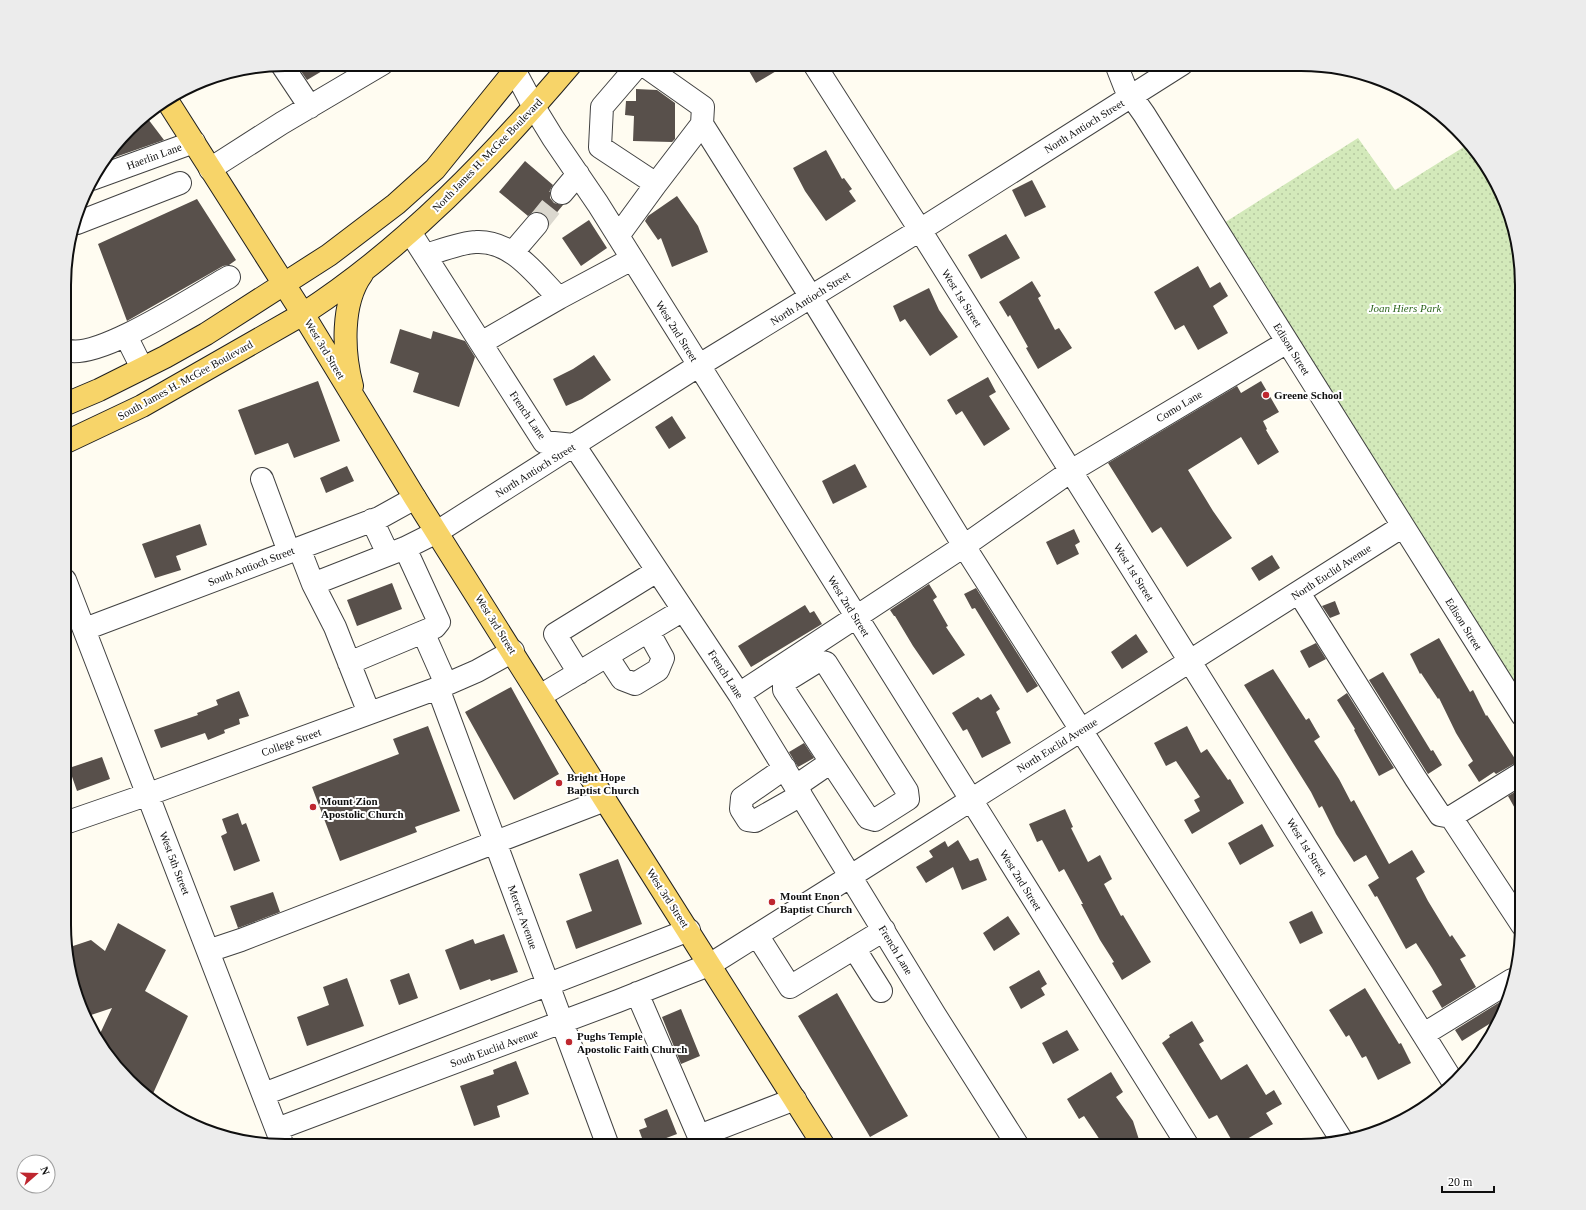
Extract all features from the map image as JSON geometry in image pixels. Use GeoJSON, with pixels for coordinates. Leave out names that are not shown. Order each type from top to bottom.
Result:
{"type":"FeatureCollection","features":[{"type":"Feature","properties":{"kind":"main road"},"geometry":{"type":"LineString","coordinates":[[71,402],[142,368],[206,334],[284,285],[391,208],[435,169],[511,71]]}},
{"type":"Feature","properties":{"kind":"main road","name":"North James H. McGee Boulevard"},"geometry":{"type":"LineString","coordinates":[[303,314],[366,268],[410,232],[458,188],[534,108],[565,71]]}},
{"type":"Feature","properties":{"kind":"main road","name":"West 3rd Street"},"geometry":{"type":"LineString","coordinates":[[170,105],[303,314],[415,498],[820,1139]]}},
{"type":"Feature","properties":{"kind":"main road"},"geometry":{"type":"LineString","coordinates":[[356,400],[350,378],[346,346],[348,309],[354,287],[366,268]]}},
{"type":"Feature","properties":{"kind":"main road","name":"South James H. McGee Boulevard"},"geometry":{"type":"LineString","coordinates":[[71,440],[142,406],[303,314]]}},
{"type":"Feature","properties":{"kind":"street"},"geometry":{"type":"LineString","coordinates":[[287,71],[310,107]]}},
{"type":"Feature","properties":{"kind":"street"},"geometry":{"type":"LineString","coordinates":[[210,169],[370,71]]}},
{"type":"Feature","properties":{"kind":"street","name":"West 2nd Street"},"geometry":{"type":"LineString","coordinates":[[517,71],[534,108],[618,236],[698,366],[1184,1139]]}},
{"type":"Feature","properties":{"kind":"street"},"geometry":{"type":"LineString","coordinates":[[562,193],[575,170],[600,147],[602,108],[633,71]]}},
{"type":"Feature","properties":{"kind":"street"},"geometry":{"type":"LineString","coordinates":[[618,236],[702,124],[703,107],[652,71]]}},
{"type":"Feature","properties":{"kind":"street","name":"West 1st Street"},"geometry":{"type":"LineString","coordinates":[[818,71],[920,230],[1450,1078]]}},
{"type":"Feature","properties":{"kind":"street","name":"Edison Street"},"geometry":{"type":"LineString","coordinates":[[1119,71],[1131,97],[1148,120],[1515,704]]}},
{"type":"Feature","properties":{"kind":"street","name":"North Antioch Street"},"geometry":{"type":"LineString","coordinates":[[313,584],[396,551],[437,532],[698,366],[920,230],[1171,71]]}},
{"type":"Feature","properties":{"kind":"street"},"geometry":{"type":"LineString","coordinates":[[702,124],[811,297],[964,546],[1339,1136]]}},
{"type":"Feature","properties":{"kind":"street","name":"Haerlin Lane"},"geometry":{"type":"LineString","coordinates":[[101,176],[194,142]]}},
{"type":"Feature","properties":{"kind":"street"},"geometry":{"type":"LineString","coordinates":[[600,147],[656,184]]}},
{"type":"Feature","properties":{"kind":"street"},"geometry":{"type":"LineString","coordinates":[[80,223],[180,184]]}},
{"type":"Feature","properties":{"kind":"street"},"geometry":{"type":"LineString","coordinates":[[513,252],[537,224]]}},
{"type":"Feature","properties":{"kind":"street","name":"French Lane"},"geometry":{"type":"LineString","coordinates":[[410,232],[544,442],[574,445],[739,694],[935,1015],[1014,1139]]}},
{"type":"Feature","properties":{"kind":"street"},"geometry":{"type":"LineString","coordinates":[[426,255],[476,242],[496,244],[513,252],[559,298]]}},
{"type":"Feature","properties":{"kind":"street"},"geometry":{"type":"LineString","coordinates":[[481,343],[559,298],[632,259]]}},
{"type":"Feature","properties":{"kind":"street"},"geometry":{"type":"LineString","coordinates":[[71,350],[91,350],[126,336],[229,277]]}},
{"type":"Feature","properties":{"kind":"street"},"geometry":{"type":"LineString","coordinates":[[126,336],[142,368]]}},
{"type":"Feature","properties":{"kind":"street","name":"Como Lane"},"geometry":{"type":"LineString","coordinates":[[739,694],[964,546],[1071,471],[1287,342]]}},
{"type":"Feature","properties":{"kind":"street"},"geometry":{"type":"LineString","coordinates":[[262,479],[294,550],[335,627],[369,713]]}},
{"type":"Feature","properties":{"kind":"street","name":"South Antioch Street"},"geometry":{"type":"LineString","coordinates":[[85,629],[372,520],[415,498]]}},
{"type":"Feature","properties":{"kind":"street"},"geometry":{"type":"LineString","coordinates":[[349,663],[435,627],[439,622],[396,551],[372,520]]}},
{"type":"Feature","properties":{"kind":"street","name":"North Euclid Avenue"},"geometry":{"type":"LineString","coordinates":[[710,964],[1403,526]]}},
{"type":"Feature","properties":{"kind":"street"},"geometry":{"type":"LineString","coordinates":[[579,673],[555,634],[657,571]]}},
{"type":"Feature","properties":{"kind":"street"},"geometry":{"type":"LineString","coordinates":[[1299,593],[1416,780],[1440,815],[1451,817],[1515,777]]}},
{"type":"Feature","properties":{"kind":"street","name":"West 5th Street"},"geometry":{"type":"LineString","coordinates":[[71,595],[280,1137]]}},
{"type":"Feature","properties":{"kind":"street"},"geometry":{"type":"LineString","coordinates":[[540,696],[683,610]]}},
{"type":"Feature","properties":{"kind":"street"},"geometry":{"type":"LineString","coordinates":[[607,656],[622,679],[635,684],[658,670],[663,658],[648,631]]}},
{"type":"Feature","properties":{"kind":"street","name":"Mercer Avenue"},"geometry":{"type":"LineString","coordinates":[[423,632],[495,841],[605,1139]]}},
{"type":"Feature","properties":{"kind":"street","name":"College Street"},"geometry":{"type":"LineString","coordinates":[[71,821],[149,794],[442,686],[477,671],[513,651]]}},
{"type":"Feature","properties":{"kind":"street"},"geometry":{"type":"LineString","coordinates":[[818,661],[826,663],[907,791],[908,799],[875,820],[868,818],[831,762],[784,690],[784,682],[818,661]]}},
{"type":"Feature","properties":{"kind":"street"},"geometry":{"type":"LineString","coordinates":[[794,783],[831,762]]}},
{"type":"Feature","properties":{"kind":"street"},"geometry":{"type":"LineString","coordinates":[[208,951],[241,940],[495,841],[605,800]]}},
{"type":"Feature","properties":{"kind":"street"},"geometry":{"type":"LineString","coordinates":[[1451,817],[1515,914]]}},
{"type":"Feature","properties":{"kind":"street"},"geometry":{"type":"LineString","coordinates":[[264,1094],[688,930]]}},
{"type":"Feature","properties":{"kind":"street"},"geometry":{"type":"LineString","coordinates":[[757,935],[790,987],[884,930]]}},
{"type":"Feature","properties":{"kind":"street"},"geometry":{"type":"LineString","coordinates":[[854,948],[881,991]]}},
{"type":"Feature","properties":{"kind":"street","name":"South Euclid Avenue"},"geometry":{"type":"LineString","coordinates":[[280,1137],[562,1022],[710,964]]}},
{"type":"Feature","properties":{"kind":"street"},"geometry":{"type":"LineString","coordinates":[[1424,1034],[1507,983]]}},
{"type":"Feature","properties":{"kind":"street"},"geometry":{"type":"LineString","coordinates":[[637,993],[700,1139]]}},
{"type":"Feature","properties":{"kind":"street"},"geometry":{"type":"LineString","coordinates":[[705,1139],[795,1099]]}},
{"type":"Feature","properties":{"kind":"green space","name":"Joan Hiers Park"},"geometry":{"type":"Polygon","coordinates":[[[1358,138],[1395,190],[1464,147],[1479,166],[1493,190],[1504,216],[1511,243],[1515,271],[1515,704],[1216,228],[1358,138]]]}},
{"type":"Feature","properties":{"kind":"building"},"geometry":{"type":"Polygon","coordinates":[[[301,71],[322,71],[307,80],[301,71]]]}},
{"type":"Feature","properties":{"kind":"building"},"geometry":{"type":"Polygon","coordinates":[[[749,71],[776,71],[756,83],[749,71]]]}},
{"type":"Feature","properties":{"kind":"building"},"geometry":{"type":"Polygon","coordinates":[[[636,89],[657,90],[675,103],[675,139],[672,142],[633,141],[634,116],[625,115],[626,101],[636,101],[636,89]]]}},
{"type":"Feature","properties":{"kind":"building"},"geometry":{"type":"Polygon","coordinates":[[[149,120],[164,140],[113,158],[124,144],[149,120]]]}},
{"type":"Feature","properties":{"kind":"building"},"geometry":{"type":"Polygon","coordinates":[[[826,150],[842,179],[844,178],[852,189],[849,191],[856,201],[826,221],[805,191],[793,168],[826,150]]]}},
{"type":"Feature","properties":{"kind":"building"},"geometry":{"type":"Polygon","coordinates":[[[525,161],[553,185],[550,190],[550,198],[554,203],[563,205],[549,222],[545,215],[540,212],[533,212],[528,216],[499,192],[525,161]]]}},
{"type":"Feature","properties":{"kind":"building"},"geometry":{"type":"Polygon","coordinates":[[[1032,180],[1046,207],[1025,217],[1012,190],[1032,180]]]}},
{"type":"Feature","properties":{"kind":"building"},"geometry":{"type":"Polygon","coordinates":[[[677,196],[698,226],[708,252],[672,267],[661,238],[658,240],[645,221],[648,216],[677,196]]]}},
{"type":"Feature","properties":{"kind":"building"},"geometry":{"type":"Polygon","coordinates":[[[197,199],[236,260],[127,321],[98,244],[197,199]]]}},
{"type":"Feature","properties":{"kind":"building"},"geometry":{"type":"Polygon","coordinates":[[[589,220],[607,248],[581,266],[562,238],[589,220]]]}},
{"type":"Feature","properties":{"kind":"building"},"geometry":{"type":"Polygon","coordinates":[[[1006,234],[1020,258],[981,279],[968,255],[1006,234]]]}},
{"type":"Feature","properties":{"kind":"building"},"geometry":{"type":"Polygon","coordinates":[[[1198,266],[1210,288],[1220,282],[1228,296],[1213,306],[1228,333],[1198,350],[1184,325],[1175,330],[1154,292],[1198,266]]]}},
{"type":"Feature","properties":{"kind":"building"},"geometry":{"type":"Polygon","coordinates":[[[1032,281],[1041,296],[1038,298],[1055,330],[1059,328],[1072,348],[1038,369],[1026,348],[1028,347],[1010,315],[1008,317],[999,302],[1032,281]]]}},
{"type":"Feature","properties":{"kind":"building"},"geometry":{"type":"Polygon","coordinates":[[[929,288],[939,310],[958,337],[930,356],[905,319],[900,322],[893,306],[929,288]]]}},
{"type":"Feature","properties":{"kind":"building"},"geometry":{"type":"Polygon","coordinates":[[[400,329],[431,339],[433,331],[465,341],[475,357],[459,407],[413,392],[419,373],[390,363],[400,329]]]}},
{"type":"Feature","properties":{"kind":"building"},"geometry":{"type":"Polygon","coordinates":[[[594,355],[611,380],[582,399],[566,406],[553,379],[573,369],[594,355]]]}},
{"type":"Feature","properties":{"kind":"building"},"geometry":{"type":"Polygon","coordinates":[[[988,377],[996,392],[989,396],[1010,429],[984,446],[962,411],[956,415],[947,400],[988,377]]]}},
{"type":"Feature","properties":{"kind":"building"},"geometry":{"type":"Polygon","coordinates":[[[318,381],[340,441],[294,458],[288,443],[255,455],[238,410],[318,381]]]}},
{"type":"Feature","properties":{"kind":"building"},"geometry":{"type":"Polygon","coordinates":[[[1261,381],[1279,412],[1263,421],[1267,429],[1266,430],[1279,452],[1258,465],[1241,437],[1188,470],[1213,511],[1232,538],[1187,567],[1161,527],[1152,533],[1108,463],[1237,386],[1241,393],[1261,381]]]}},
{"type":"Feature","properties":{"kind":"building"},"geometry":{"type":"Polygon","coordinates":[[[672,416],[686,438],[669,449],[655,427],[672,416]]]}},
{"type":"Feature","properties":{"kind":"building"},"geometry":{"type":"Polygon","coordinates":[[[855,464],[867,487],[833,504],[822,481],[855,464]]]}},
{"type":"Feature","properties":{"kind":"building"},"geometry":{"type":"Polygon","coordinates":[[[347,466],[354,481],[326,493],[320,478],[347,466]]]}},
{"type":"Feature","properties":{"kind":"building"},"geometry":{"type":"Polygon","coordinates":[[[200,524],[207,545],[176,556],[181,570],[155,578],[142,544],[200,524]]]}},
{"type":"Feature","properties":{"kind":"building"},"geometry":{"type":"Polygon","coordinates":[[[1074,529],[1080,542],[1075,545],[1079,554],[1057,565],[1046,542],[1074,529]]]}},
{"type":"Feature","properties":{"kind":"building"},"geometry":{"type":"Polygon","coordinates":[[[1272,555],[1280,568],[1259,581],[1251,568],[1272,555]]]}},
{"type":"Feature","properties":{"kind":"building"},"geometry":{"type":"Polygon","coordinates":[[[392,583],[402,609],[357,626],[347,600],[392,583]]]}},
{"type":"Feature","properties":{"kind":"building"},"geometry":{"type":"Polygon","coordinates":[[[929,584],[937,597],[933,600],[948,626],[946,627],[965,655],[933,675],[890,610],[929,584]]]}},
{"type":"Feature","properties":{"kind":"building"},"geometry":{"type":"Polygon","coordinates":[[[976,588],[1038,686],[1027,693],[975,608],[972,609],[964,594],[976,588]]]}},
{"type":"Feature","properties":{"kind":"building"},"geometry":{"type":"Polygon","coordinates":[[[1335,601],[1340,614],[1330,618],[1322,606],[1335,601]]]}},
{"type":"Feature","properties":{"kind":"building"},"geometry":{"type":"Polygon","coordinates":[[[805,605],[810,613],[814,611],[822,624],[751,667],[738,646],[805,605]]]}},
{"type":"Feature","properties":{"kind":"building"},"geometry":{"type":"Polygon","coordinates":[[[1136,634],[1148,652],[1122,669],[1111,652],[1136,634]]]}},
{"type":"Feature","properties":{"kind":"building"},"geometry":{"type":"Polygon","coordinates":[[[1439,638],[1470,692],[1473,690],[1486,716],[1487,715],[1515,759],[1515,763],[1496,774],[1494,772],[1479,782],[1468,765],[1473,761],[1456,733],[1439,698],[1438,699],[1421,673],[1420,674],[1410,654],[1439,638]]]}},
{"type":"Feature","properties":{"kind":"building"},"geometry":{"type":"Polygon","coordinates":[[[1316,643],[1326,659],[1309,668],[1300,651],[1316,643]]]}},
{"type":"Feature","properties":{"kind":"building"},"geometry":{"type":"Polygon","coordinates":[[[1273,669],[1306,720],[1309,718],[1320,737],[1314,741],[1339,779],[1351,802],[1354,800],[1389,864],[1412,850],[1425,872],[1416,878],[1450,937],[1452,935],[1466,956],[1460,959],[1476,987],[1442,1008],[1432,991],[1442,985],[1432,968],[1416,943],[1406,949],[1377,896],[1375,897],[1368,885],[1379,878],[1366,855],[1354,862],[1336,834],[1322,806],[1319,808],[1311,792],[1244,685],[1273,669]]]}},
{"type":"Feature","properties":{"kind":"building"},"geometry":{"type":"Polygon","coordinates":[[[1383,672],[1431,751],[1433,750],[1442,765],[1428,774],[1369,680],[1383,672]]]}},
{"type":"Feature","properties":{"kind":"building"},"geometry":{"type":"Polygon","coordinates":[[[511,687],[559,774],[514,800],[465,712],[511,687]]]}},
{"type":"Feature","properties":{"kind":"building"},"geometry":{"type":"Polygon","coordinates":[[[239,691],[249,716],[239,719],[240,724],[224,730],[225,733],[208,740],[205,733],[161,748],[154,730],[198,715],[197,713],[218,705],[216,700],[239,691]]]}},
{"type":"Feature","properties":{"kind":"building"},"geometry":{"type":"Polygon","coordinates":[[[1347,693],[1394,768],[1379,776],[1354,730],[1355,729],[1337,700],[1347,693]]]}},
{"type":"Feature","properties":{"kind":"building"},"geometry":{"type":"Polygon","coordinates":[[[991,694],[1000,709],[996,712],[1011,743],[982,758],[967,729],[963,731],[952,713],[978,697],[981,700],[991,694]]]}},
{"type":"Feature","properties":{"kind":"building"},"geometry":{"type":"Polygon","coordinates":[[[428,726],[460,811],[415,827],[417,832],[340,861],[312,787],[399,754],[393,739],[428,726]]]}},
{"type":"Feature","properties":{"kind":"building"},"geometry":{"type":"Polygon","coordinates":[[[1187,726],[1201,753],[1207,749],[1228,780],[1230,779],[1244,803],[1192,834],[1184,820],[1200,811],[1194,800],[1200,797],[1176,761],[1166,766],[1154,743],[1187,726]]]}},
{"type":"Feature","properties":{"kind":"building"},"geometry":{"type":"Polygon","coordinates":[[[804,743],[814,758],[798,767],[789,752],[804,743]]]}},
{"type":"Feature","properties":{"kind":"building"},"geometry":{"type":"Polygon","coordinates":[[[102,757],[110,779],[77,791],[71,774],[71,767],[102,757]]]}},
{"type":"Feature","properties":{"kind":"building"},"geometry":{"type":"Polygon","coordinates":[[[1515,792],[1515,808],[1508,796],[1515,792]]]}},
{"type":"Feature","properties":{"kind":"building"},"geometry":{"type":"Polygon","coordinates":[[[1065,809],[1073,827],[1071,828],[1088,862],[1100,855],[1112,879],[1104,884],[1121,916],[1123,915],[1151,962],[1122,980],[1112,963],[1114,962],[1100,940],[1064,869],[1059,872],[1042,840],[1037,842],[1029,824],[1065,809]]]}},
{"type":"Feature","properties":{"kind":"building"},"geometry":{"type":"Polygon","coordinates":[[[238,813],[242,825],[246,823],[260,861],[234,871],[221,836],[227,833],[222,819],[238,813]]]}},
{"type":"Feature","properties":{"kind":"building"},"geometry":{"type":"Polygon","coordinates":[[[1262,824],[1274,846],[1240,865],[1228,843],[1262,824]]]}},
{"type":"Feature","properties":{"kind":"building"},"geometry":{"type":"Polygon","coordinates":[[[958,840],[970,861],[978,858],[987,880],[962,890],[953,867],[926,883],[916,867],[933,857],[929,851],[945,841],[948,847],[958,840]]]}},
{"type":"Feature","properties":{"kind":"building"},"geometry":{"type":"Polygon","coordinates":[[[618,859],[642,924],[576,949],[566,921],[592,911],[579,874],[618,859]]]}},
{"type":"Feature","properties":{"kind":"building"},"geometry":{"type":"Polygon","coordinates":[[[273,892],[280,912],[238,928],[230,906],[273,892]]]}},
{"type":"Feature","properties":{"kind":"building"},"geometry":{"type":"Polygon","coordinates":[[[1312,911],[1323,933],[1300,944],[1289,922],[1312,911]]]}},
{"type":"Feature","properties":{"kind":"building"},"geometry":{"type":"Polygon","coordinates":[[[1008,916],[1020,934],[994,951],[983,933],[1008,916]]]}},
{"type":"Feature","properties":{"kind":"building"},"geometry":{"type":"Polygon","coordinates":[[[118,923],[166,950],[145,991],[188,1016],[153,1093],[124,1066],[100,1033],[112,1008],[91,1015],[82,994],[75,967],[72,946],[91,940],[105,951],[118,923]]]}},
{"type":"Feature","properties":{"kind":"building"},"geometry":{"type":"Polygon","coordinates":[[[504,934],[518,972],[491,981],[490,979],[460,990],[445,950],[473,939],[475,944],[504,934]]]}},
{"type":"Feature","properties":{"kind":"building"},"geometry":{"type":"Polygon","coordinates":[[[1039,970],[1047,984],[1041,988],[1045,995],[1021,1009],[1009,987],[1039,970]]]}},
{"type":"Feature","properties":{"kind":"building"},"geometry":{"type":"Polygon","coordinates":[[[409,973],[418,998],[399,1005],[390,980],[409,973]]]}},
{"type":"Feature","properties":{"kind":"building"},"geometry":{"type":"Polygon","coordinates":[[[347,978],[364,1026],[307,1046],[297,1017],[329,1005],[323,987],[347,978]]]}},
{"type":"Feature","properties":{"kind":"building"},"geometry":{"type":"Polygon","coordinates":[[[1365,988],[1399,1044],[1401,1043],[1411,1063],[1378,1080],[1366,1056],[1362,1058],[1349,1035],[1346,1037],[1329,1010],[1365,988]]]}},
{"type":"Feature","properties":{"kind":"building"},"geometry":{"type":"Polygon","coordinates":[[[837,993],[908,1116],[870,1137],[798,1016],[837,993]]]}},
{"type":"Feature","properties":{"kind":"building"},"geometry":{"type":"Polygon","coordinates":[[[1501,1001],[1492,1023],[1462,1041],[1455,1030],[1501,1001]]]}},
{"type":"Feature","properties":{"kind":"building"},"geometry":{"type":"Polygon","coordinates":[[[681,1009],[700,1056],[681,1064],[662,1017],[681,1009]]]}},
{"type":"Feature","properties":{"kind":"building"},"geometry":{"type":"Polygon","coordinates":[[[1192,1021],[1204,1041],[1199,1044],[1221,1080],[1247,1064],[1266,1095],[1274,1090],[1282,1104],[1266,1113],[1273,1124],[1247,1139],[1231,1139],[1217,1115],[1209,1119],[1162,1043],[1170,1037],[1169,1035],[1192,1021]]]}},
{"type":"Feature","properties":{"kind":"building"},"geometry":{"type":"Polygon","coordinates":[[[1067,1030],[1079,1050],[1053,1064],[1042,1043],[1067,1030]]]}},
{"type":"Feature","properties":{"kind":"building"},"geometry":{"type":"Polygon","coordinates":[[[516,1061],[529,1094],[497,1106],[500,1117],[474,1126],[460,1086],[494,1074],[493,1070],[516,1061]]]}},
{"type":"Feature","properties":{"kind":"building"},"geometry":{"type":"Polygon","coordinates":[[[1111,1072],[1123,1092],[1116,1097],[1133,1121],[1139,1139],[1099,1139],[1084,1116],[1079,1119],[1067,1099],[1111,1072]]]}},
{"type":"Feature","properties":{"kind":"building"},"geometry":{"type":"Polygon","coordinates":[[[667,1109],[677,1134],[664,1139],[642,1139],[639,1130],[647,1127],[644,1119],[667,1109]]]}},
{"type":"Feature","properties":{"kind":"tunnel"},"geometry":{"type":"LineString","coordinates":[[537,224],[562,193]]}},
{"type":"Feature","properties":{"kind":"place","name":"Greene School"},"geometry":{"type":"Point","coordinates":[1266,395]}},
{"type":"Feature","properties":{"kind":"place","name":"Bright Hope Baptist Church"},"geometry":{"type":"Point","coordinates":[559,783]}},
{"type":"Feature","properties":{"kind":"place","name":"Mount Zion Apostolic Church"},"geometry":{"type":"Point","coordinates":[313,807]}},
{"type":"Feature","properties":{"kind":"place","name":"Mount Enon Baptist Church"},"geometry":{"type":"Point","coordinates":[772,902]}},
{"type":"Feature","properties":{"kind":"place","name":"Pughs Temple Apostolic Faith Church"},"geometry":{"type":"Point","coordinates":[569,1042]}}]}
